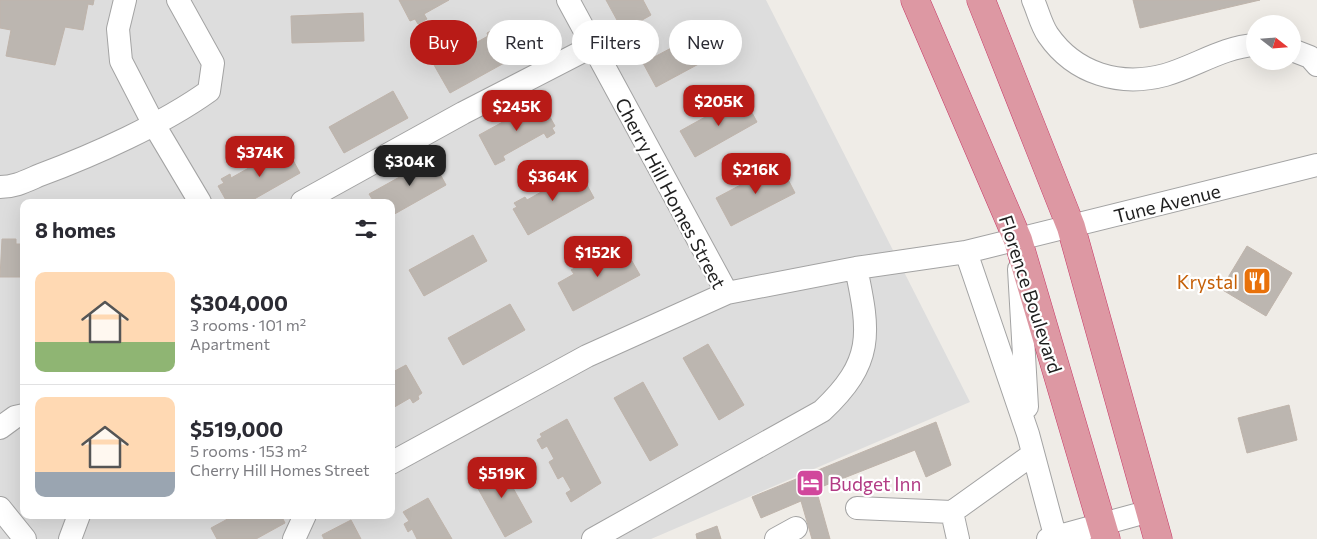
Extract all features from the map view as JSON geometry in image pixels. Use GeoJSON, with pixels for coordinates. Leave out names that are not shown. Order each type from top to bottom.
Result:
{"type":"FeatureCollection","features":[{"type":"Feature","properties":{"kind":"highway","name":"Florence Boulevard"},"geometry":{"type":"LineString","coordinates":[[915,0],[1018,240],[1104,531]]}},
{"type":"Feature","properties":{"kind":"highway"},"geometry":{"type":"LineString","coordinates":[[981,0],[1071,227],[1158,539]]}},
{"type":"Feature","properties":{"kind":"street"},"geometry":{"type":"LineString","coordinates":[[125,0],[118,29],[121,60],[153,123],[198,199]]}},
{"type":"Feature","properties":{"kind":"street"},"geometry":{"type":"LineString","coordinates":[[0,187],[12,187],[66,167],[153,123],[210,91],[212,63],[178,0]]}},
{"type":"Feature","properties":{"kind":"street","name":"Cherry Hill Homes Street"},"geometry":{"type":"LineString","coordinates":[[568,0],[579,20]]}},
{"type":"Feature","properties":{"kind":"street"},"geometry":{"type":"LineString","coordinates":[[1033,0],[1047,34],[1069,59],[1098,74],[1131,81],[1166,74],[1237,46],[1246,46]]}},
{"type":"Feature","properties":{"kind":"street"},"geometry":{"type":"LineString","coordinates":[[1301,54],[1310,57],[1317,65]]}},
{"type":"Feature","properties":{"kind":"street"},"geometry":{"type":"LineString","coordinates":[[307,199],[463,113],[572,57]]}},
{"type":"Feature","properties":{"kind":"street","name":"Cherry Hill Homes Street"},"geometry":{"type":"LineString","coordinates":[[395,461],[587,356],[727,293],[603,65]]}},
{"type":"Feature","properties":{"kind":"street","name":"Tune Avenue"},"geometry":{"type":"LineString","coordinates":[[727,293],[856,268],[966,252],[1317,165]]}},
{"type":"Feature","properties":{"kind":"street"},"geometry":{"type":"LineString","coordinates":[[1018,240],[1031,444]]}},
{"type":"Feature","properties":{"kind":"street"},"geometry":{"type":"LineString","coordinates":[[966,252],[1031,444],[1054,538],[1104,531],[1150,511]]}},
{"type":"Feature","properties":{"kind":"street"},"geometry":{"type":"LineString","coordinates":[[593,539],[822,411],[841,393],[855,374],[863,350],[867,323],[856,268]]}},
{"type":"Feature","properties":{"kind":"street"},"geometry":{"type":"LineString","coordinates":[[0,428],[15,417],[20,416]]}},
{"type":"Feature","properties":{"kind":"street"},"geometry":{"type":"LineString","coordinates":[[856,508],[952,512],[1031,444]]}},
{"type":"Feature","properties":{"kind":"street"},"geometry":{"type":"LineString","coordinates":[[0,508],[25,539]]}},
{"type":"Feature","properties":{"kind":"street"},"geometry":{"type":"LineString","coordinates":[[952,512],[958,539]]}},
{"type":"Feature","properties":{"kind":"street"},"geometry":{"type":"LineString","coordinates":[[70,539],[78,519]]}},
{"type":"Feature","properties":{"kind":"street"},"geometry":{"type":"LineString","coordinates":[[294,539],[303,519]]}},
{"type":"Feature","properties":{"kind":"shaded area"},"geometry":{"type":"Polygon","coordinates":[[[0,0],[766,0],[970,402],[651,539],[0,539],[0,0]]]}},
{"type":"Feature","properties":{"kind":"building"},"geometry":{"type":"Polygon","coordinates":[[[0,0],[94,0],[93,5],[88,4],[83,30],[65,27],[55,65],[6,56],[11,30],[0,28],[0,0]]]}},
{"type":"Feature","properties":{"kind":"building"},"geometry":{"type":"Polygon","coordinates":[[[399,0],[449,0],[424,14],[427,19],[425,20],[415,19],[410,21],[399,0]]]}},
{"type":"Feature","properties":{"kind":"building"},"geometry":{"type":"Polygon","coordinates":[[[606,0],[643,0],[651,15],[642,20],[617,20],[606,0]]]}},
{"type":"Feature","properties":{"kind":"building"},"geometry":{"type":"Polygon","coordinates":[[[1133,0],[1260,0],[1140,28],[1133,0]]]}},
{"type":"Feature","properties":{"kind":"building"},"geometry":{"type":"Polygon","coordinates":[[[363,13],[364,41],[292,43],[291,16],[363,13]]]}},
{"type":"Feature","properties":{"kind":"building"},"geometry":{"type":"Polygon","coordinates":[[[487,37],[487,65],[501,65],[450,93],[434,65],[477,65],[477,42],[487,37]]]}},
{"type":"Feature","properties":{"kind":"building"},"geometry":{"type":"Polygon","coordinates":[[[669,49],[669,65],[697,65],[656,87],[644,65],[659,65],[659,54],[669,49]]]}},
{"type":"Feature","properties":{"kind":"building"},"geometry":{"type":"Polygon","coordinates":[[[393,91],[408,118],[344,153],[329,127],[393,91]]]}},
{"type":"Feature","properties":{"kind":"building"},"geometry":{"type":"Polygon","coordinates":[[[743,96],[757,122],[695,157],[680,131],[743,96]]]}},
{"type":"Feature","properties":{"kind":"building"},"geometry":{"type":"Polygon","coordinates":[[[541,101],[555,126],[552,128],[555,133],[547,138],[544,133],[503,156],[505,160],[495,165],[479,135],[541,101]]]}},
{"type":"Feature","properties":{"kind":"building"},"geometry":{"type":"Polygon","coordinates":[[[280,146],[283,151],[287,149],[300,173],[254,199],[225,199],[218,186],[224,183],[221,179],[230,174],[231,178],[270,156],[268,153],[280,146]]]}},
{"type":"Feature","properties":{"kind":"building"},"geometry":{"type":"Polygon","coordinates":[[[432,159],[446,185],[395,214],[395,199],[372,199],[369,194],[432,159]]]}},
{"type":"Feature","properties":{"kind":"building"},"geometry":{"type":"Polygon","coordinates":[[[780,164],[795,193],[731,226],[716,198],[780,164]]]}},
{"type":"Feature","properties":{"kind":"building"},"geometry":{"type":"Polygon","coordinates":[[[574,169],[577,174],[580,172],[594,198],[528,235],[513,209],[517,207],[514,203],[525,197],[527,200],[566,178],[564,175],[574,169]]]}},
{"type":"Feature","properties":{"kind":"building"},"geometry":{"type":"Polygon","coordinates":[[[473,235],[487,261],[424,296],[409,270],[473,235]]]}},
{"type":"Feature","properties":{"kind":"building"},"geometry":{"type":"Polygon","coordinates":[[[2,239],[16,239],[16,244],[20,244],[20,277],[0,277],[2,239]]]}},
{"type":"Feature","properties":{"kind":"building","name":"Krystal"},"geometry":{"type":"Polygon","coordinates":[[[1247,246],[1292,273],[1266,316],[1221,289],[1247,246]]]}},
{"type":"Feature","properties":{"kind":"building"},"geometry":{"type":"Polygon","coordinates":[[[625,249],[640,275],[573,311],[558,283],[574,274],[571,270],[602,253],[605,259],[625,249]]]}},
{"type":"Feature","properties":{"kind":"building"},"geometry":{"type":"Polygon","coordinates":[[[510,304],[525,330],[463,365],[448,338],[510,304]]]}},
{"type":"Feature","properties":{"kind":"building"},"geometry":{"type":"Polygon","coordinates":[[[708,344],[744,405],[719,420],[683,358],[708,344]]]}},
{"type":"Feature","properties":{"kind":"building"},"geometry":{"type":"Polygon","coordinates":[[[406,365],[422,393],[418,396],[419,399],[413,403],[410,398],[395,407],[395,371],[406,365]]]}},
{"type":"Feature","properties":{"kind":"building"},"geometry":{"type":"Polygon","coordinates":[[[643,382],[678,445],[650,461],[614,398],[643,382]]]}},
{"type":"Feature","properties":{"kind":"building"},"geometry":{"type":"Polygon","coordinates":[[[1289,405],[1297,440],[1247,453],[1238,418],[1289,405]]]}},
{"type":"Feature","properties":{"kind":"building"},"geometry":{"type":"Polygon","coordinates":[[[567,419],[601,483],[571,502],[566,493],[571,490],[563,476],[558,479],[549,462],[554,459],[547,446],[542,449],[537,440],[542,437],[540,434],[567,419]]]}},
{"type":"Feature","properties":{"kind":"building","name":"Budget Inn"},"geometry":{"type":"Polygon","coordinates":[[[936,422],[951,465],[926,477],[915,450],[816,489],[830,539],[812,539],[801,501],[761,518],[752,497],[936,422]]]}},
{"type":"Feature","properties":{"kind":"building"},"geometry":{"type":"Polygon","coordinates":[[[498,461],[532,522],[505,537],[471,476],[498,461]]]}},
{"type":"Feature","properties":{"kind":"building"},"geometry":{"type":"Polygon","coordinates":[[[428,498],[452,539],[417,539],[412,529],[408,532],[404,524],[409,521],[403,512],[428,498]]]}},
{"type":"Feature","properties":{"kind":"building"},"geometry":{"type":"Polygon","coordinates":[[[228,519],[283,519],[285,523],[256,539],[217,539],[211,528],[228,519]]]}},
{"type":"Feature","properties":{"kind":"building"},"geometry":{"type":"Polygon","coordinates":[[[351,520],[361,539],[324,539],[322,535],[351,520]]]}},
{"type":"Feature","properties":{"kind":"building"},"geometry":{"type":"Polygon","coordinates":[[[717,526],[721,539],[697,539],[696,534],[717,526]]]}},
{"type":"Feature","properties":{"kind":"place","name":"Krystal"},"geometry":{"type":"Point","coordinates":[1257,281]}},
{"type":"Feature","properties":{"kind":"place","name":"Budget Inn"},"geometry":{"type":"Point","coordinates":[810,483]}}]}
